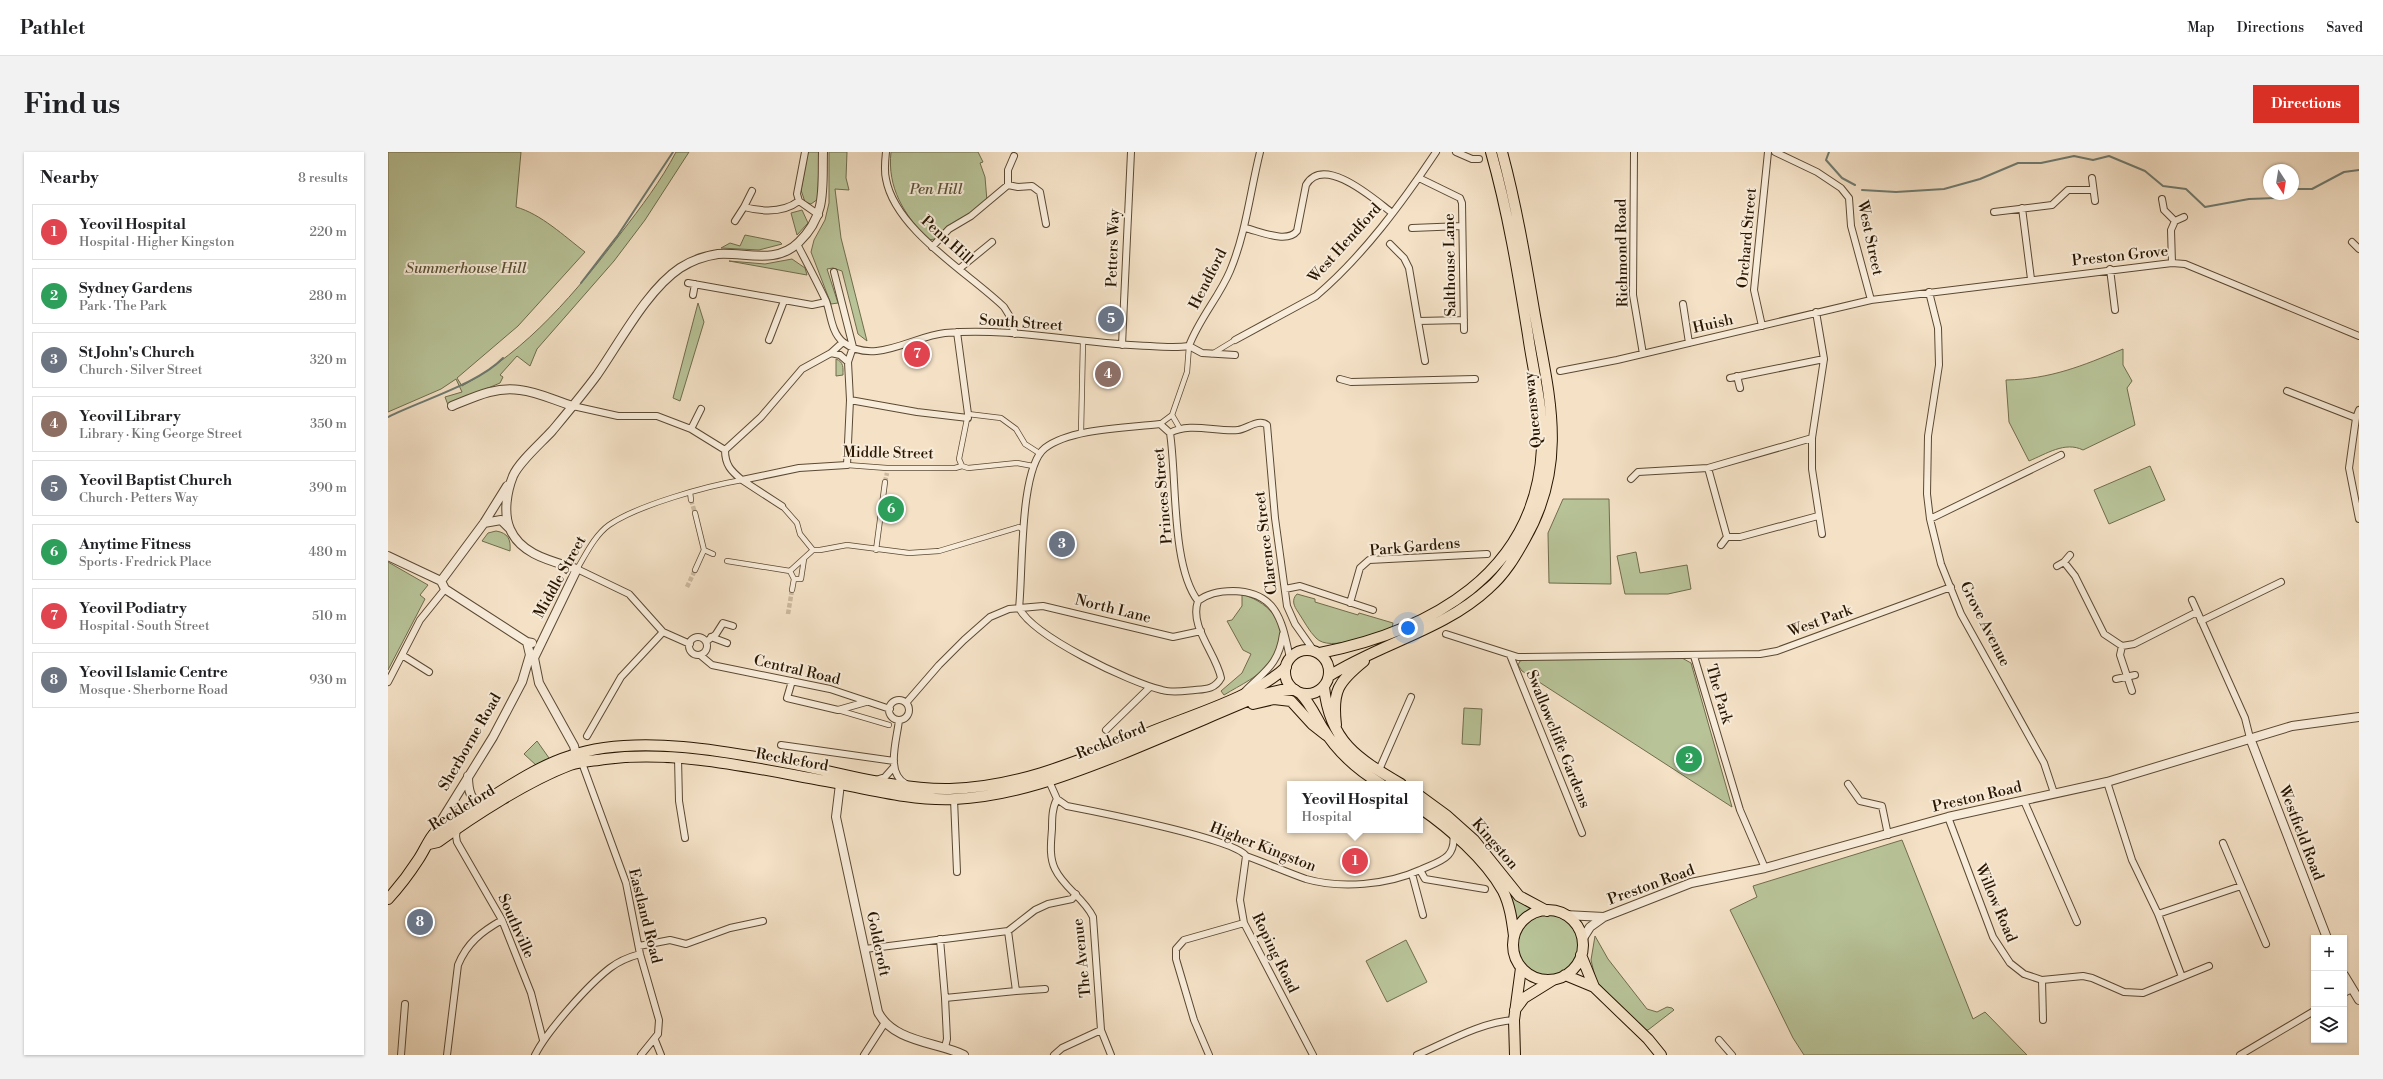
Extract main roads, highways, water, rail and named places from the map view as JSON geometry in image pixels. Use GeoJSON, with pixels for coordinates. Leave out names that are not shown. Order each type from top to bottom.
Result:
{"type":"FeatureCollection","features":[{"type":"Feature","properties":{"kind":"main road","name":"Queensway"},"geometry":{"type":"LineString","coordinates":[[1317,652],[1381,636],[1428,618],[1444,609],[1488,574],[1509,547],[1531,506],[1540,467],[1542,426],[1516,262],[1506,211],[1491,152]]}},
{"type":"Feature","properties":{"kind":"main road","name":"Queensway"},"geometry":{"type":"LineString","coordinates":[[1329,676],[1378,649],[1449,617],[1490,588],[1513,560],[1536,520],[1545,496],[1552,451],[1549,398],[1517,209],[1502,152]]}},
{"type":"Feature","properties":{"kind":"main road"},"geometry":{"type":"LineString","coordinates":[[1332,734],[1334,703],[1339,685],[1350,672],[1378,649]]}},
{"type":"Feature","properties":{"kind":"main road"},"geometry":{"type":"LineString","coordinates":[[1297,692],[1315,693],[1324,687],[1329,676],[1327,662],[1317,652],[1301,651],[1288,663],[1286,677],[1297,692],[1310,704],[1332,734],[1347,760],[1377,781]]}},
{"type":"Feature","properties":{"kind":"main road","name":"Reckleford"},"geometry":{"type":"LineString","coordinates":[[430,841],[480,805],[552,763],[579,758],[625,746],[693,749],[730,753],[912,788],[981,787],[1025,779],[1095,754],[1242,693],[1275,676],[1288,663]]}},
{"type":"Feature","properties":{"kind":"main road"},"geometry":{"type":"LineString","coordinates":[[1324,687],[1332,734]]}},
{"type":"Feature","properties":{"kind":"main road","name":"Reckleford"},"geometry":{"type":"LineString","coordinates":[[430,841],[438,842],[493,806],[538,780],[571,765],[579,758],[678,758],[723,762],[911,798],[954,799],[1002,793],[1049,781],[1275,690],[1297,692]]}},
{"type":"Feature","properties":{"kind":"main road"},"geometry":{"type":"LineString","coordinates":[[1225,711],[1274,699],[1288,699],[1297,706],[1312,724],[1332,734],[1355,753],[1397,781]]}},
{"type":"Feature","properties":{"kind":"main road","name":"Kingston"},"geometry":{"type":"LineString","coordinates":[[1423,798],[1446,815],[1474,840],[1520,896],[1547,911]]}},
{"type":"Feature","properties":{"kind":"main road","name":"Kingston"},"geometry":{"type":"LineString","coordinates":[[1423,810],[1452,833],[1479,860],[1503,892],[1510,910],[1514,936]]}},
{"type":"Feature","properties":{"kind":"main road","name":"Sherborne Road"},"geometry":{"type":"LineString","coordinates":[[388,899],[410,873],[430,841]]}},
{"type":"Feature","properties":{"kind":"main road"},"geometry":{"type":"LineString","coordinates":[[1553,980],[1533,977],[1521,968],[1513,951],[1514,936],[1525,918],[1535,913],[1547,911],[1565,915],[1576,925],[1582,938],[1581,955],[1594,987]]}},
{"type":"Feature","properties":{"kind":"main road"},"geometry":{"type":"LineString","coordinates":[[1514,1015],[1524,998],[1573,969],[1581,955]]}},
{"type":"Feature","properties":{"kind":"main road"},"geometry":{"type":"LineString","coordinates":[[1515,1055],[1514,1015],[1521,968]]}},
{"type":"Feature","properties":{"kind":"main road"},"geometry":{"type":"LineString","coordinates":[[1565,975],[1594,987],[1643,1034],[1661,1055]]}},
{"type":"Feature","properties":{"kind":"waterway"},"geometry":{"type":"LineString","coordinates":[[581,283],[618,235],[673,152]]}},
{"type":"Feature","properties":{"kind":"waterway"},"geometry":{"type":"LineString","coordinates":[[1829,152],[1826,160],[1842,178],[1855,185]]}},
{"type":"Feature","properties":{"kind":"waterway"},"geometry":{"type":"LineString","coordinates":[[1862,190],[1896,192],[1944,189],[1980,179],[2018,163],[2041,163],[2074,156],[2093,160],[2109,156],[2145,171],[2163,186],[2186,189],[2205,207],[2249,199],[2263,198]]}},
{"type":"Feature","properties":{"kind":"waterway"},"geometry":{"type":"LineString","coordinates":[[2299,189],[2312,189],[2344,172],[2359,170]]}},
{"type":"Feature","properties":{"kind":"waterway"},"geometry":{"type":"LineString","coordinates":[[388,417],[465,384],[479,376],[503,358]]}},
{"type":"Feature","properties":{"kind":"tunnel"},"geometry":{"type":"LineString","coordinates":[[885,482],[887,473]]}},
{"type":"Feature","properties":{"kind":"tunnel"},"geometry":{"type":"LineString","coordinates":[[691,500],[695,513]]}},
{"type":"Feature","properties":{"kind":"tunnel"},"geometry":{"type":"LineString","coordinates":[[687,587],[695,570]]}},
{"type":"Feature","properties":{"kind":"tunnel"},"geometry":{"type":"LineString","coordinates":[[788,614],[792,590]]}},
{"type":"Feature","properties":{"kind":"place","name":"Yeovil Baptist Church"},"geometry":{"type":"Point","coordinates":[1111,319]}},
{"type":"Feature","properties":{"kind":"place","name":"Yeovil Podiatry"},"geometry":{"type":"Point","coordinates":[917,354]}},
{"type":"Feature","properties":{"kind":"place","name":"Yeovil Library"},"geometry":{"type":"Point","coordinates":[1108,374]}},
{"type":"Feature","properties":{"kind":"place","name":"Anytime Fitness"},"geometry":{"type":"Point","coordinates":[891,509]}},
{"type":"Feature","properties":{"kind":"place","name":"St John's Church"},"geometry":{"type":"Point","coordinates":[1062,544]}},
{"type":"Feature","properties":{"kind":"place","name":"Sydney Gardens"},"geometry":{"type":"Point","coordinates":[1689,759]}},
{"type":"Feature","properties":{"kind":"place","name":"Yeovil Hospital"},"geometry":{"type":"Point","coordinates":[1355,861]}},
{"type":"Feature","properties":{"kind":"place","name":"Yeovil Islamic Centre"},"geometry":{"type":"Point","coordinates":[420,922]}},
{"type":"Feature","properties":{"kind":"park label","name":"Pen Hill"},"geometry":{"type":"Point","coordinates":[936,189]}},
{"type":"Feature","properties":{"kind":"park label","name":"Summerhouse Hill"},"geometry":{"type":"Point","coordinates":[466,268]}}]}
